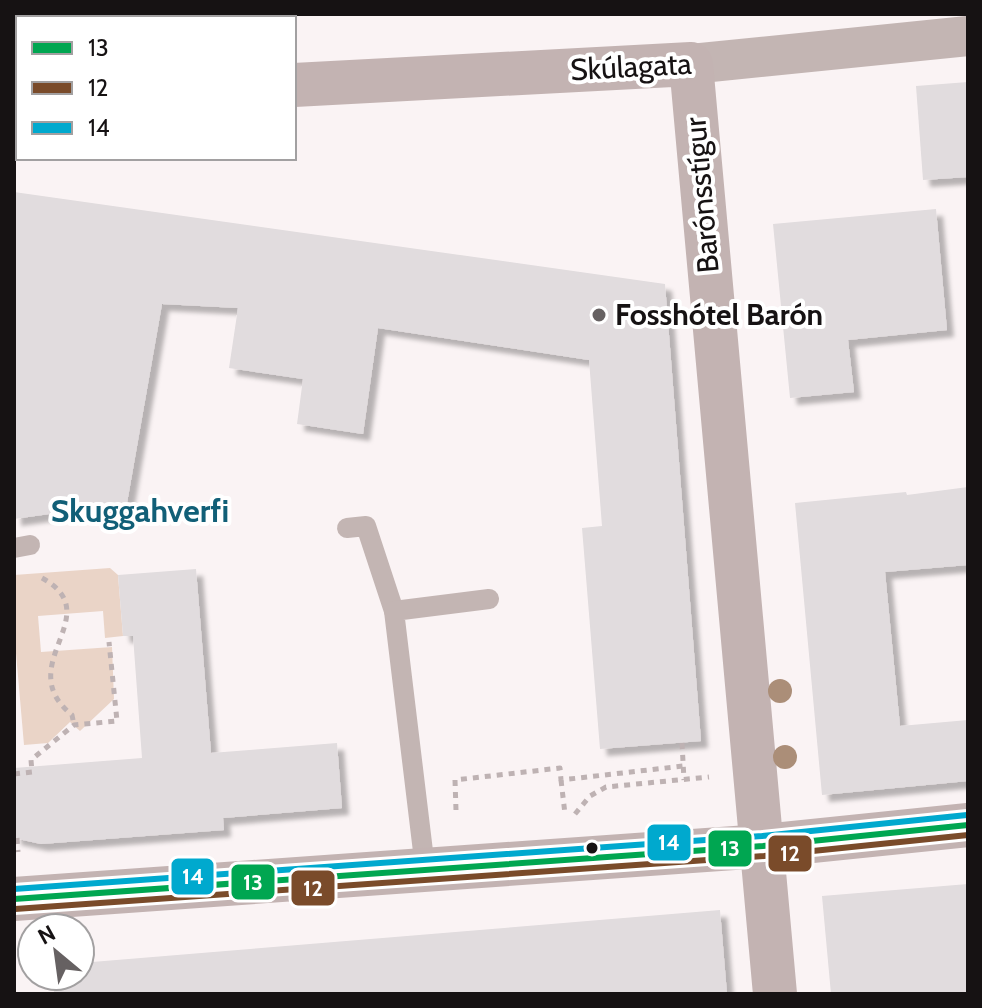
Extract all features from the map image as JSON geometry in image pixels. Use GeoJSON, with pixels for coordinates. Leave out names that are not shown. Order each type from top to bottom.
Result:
{"type":"FeatureCollection","features":[{"type":"Feature","properties":{"kind":"street","name":"Skúlagata"},"geometry":{"type":"LineString","coordinates":[[296,85],[691,64],[968,36]]}},
{"type":"Feature","properties":{"kind":"street","name":"Barónsstígur"},"geometry":{"type":"LineString","coordinates":[[691,64],[775,994]]}},
{"type":"Feature","properties":{"kind":"street"},"geometry":{"type":"LineString","coordinates":[[16,878],[425,868],[763,846],[968,825]]}},
{"type":"Feature","properties":{"kind":"lane"},"geometry":{"type":"LineString","coordinates":[[347,528],[366,526],[394,611],[425,868]]}},
{"type":"Feature","properties":{"kind":"lane"},"geometry":{"type":"LineString","coordinates":[[394,611],[489,599]]}},
{"type":"Feature","properties":{"kind":"path"},"geometry":{"type":"LineString","coordinates":[[42,578],[54,584],[67,606],[68,619],[49,676],[52,692],[60,706],[72,715],[74,725]]}},
{"type":"Feature","properties":{"kind":"path"},"geometry":{"type":"LineString","coordinates":[[14,774],[32,772],[31,760],[74,725],[117,721],[109,642]]}},
{"type":"Feature","properties":{"kind":"path"},"geometry":{"type":"LineString","coordinates":[[682,743],[684,780]]}},
{"type":"Feature","properties":{"kind":"path"},"geometry":{"type":"LineString","coordinates":[[561,780],[683,766]]}},
{"type":"Feature","properties":{"kind":"path"},"geometry":{"type":"LineString","coordinates":[[457,811],[455,780],[560,768],[564,806]]}},
{"type":"Feature","properties":{"kind":"path"},"geometry":{"type":"LineString","coordinates":[[573,819],[583,802],[606,787],[706,777]]}},
{"type":"Feature","properties":{"kind":"path"},"geometry":{"type":"LineString","coordinates":[[16,878],[17,838]]}},
{"type":"Feature","properties":{"kind":"shaded area"},"geometry":{"type":"Polygon","coordinates":[[[110,568],[118,575],[123,636],[105,638],[103,611],[38,616],[41,652],[112,647],[114,699],[80,731],[70,722],[48,743],[24,745],[14,630],[14,575],[110,568]]]}},
{"type":"Feature","properties":{"kind":"building"},"geometry":{"type":"Polygon","coordinates":[[[968,82],[968,177],[923,180],[916,86],[968,82]]]}},
{"type":"Feature","properties":{"kind":"building"},"geometry":{"type":"Polygon","coordinates":[[[14,192],[665,284],[701,741],[600,749],[582,528],[602,526],[589,360],[378,328],[363,434],[297,424],[303,379],[229,368],[238,308],[162,304],[127,503],[14,519],[14,192]]]}},
{"type":"Feature","properties":{"kind":"building"},"geometry":{"type":"Polygon","coordinates":[[[936,209],[947,330],[848,340],[854,392],[790,398],[773,224],[936,209]]]}},
{"type":"Feature","properties":{"kind":"building"},"geometry":{"type":"Polygon","coordinates":[[[968,487],[968,565],[885,572],[900,726],[968,720],[968,781],[822,795],[795,503],[968,487]]]}},
{"type":"Feature","properties":{"kind":"building"},"geometry":{"type":"Polygon","coordinates":[[[196,569],[211,753],[337,743],[342,808],[223,818],[224,830],[41,844],[14,838],[14,768],[142,758],[133,636],[123,636],[118,575],[196,569]]]}},
{"type":"Feature","properties":{"kind":"building"},"geometry":{"type":"Polygon","coordinates":[[[968,884],[968,994],[831,994],[822,896],[968,884]]]}},
{"type":"Feature","properties":{"kind":"building"},"geometry":{"type":"Polygon","coordinates":[[[720,910],[727,994],[54,994],[96,992],[96,962],[720,910]]]}},
{"type":"Feature","properties":{"kind":"transit line","name":"14"},"geometry":{"type":"LineString","coordinates":[[14,889],[762,836],[967,815]]}},
{"type":"Feature","properties":{"kind":"transit line","name":"13"},"geometry":{"type":"LineString","coordinates":[[14,899],[763,846],[968,825]]}},
{"type":"Feature","properties":{"kind":"transit line","name":"12"},"geometry":{"type":"LineString","coordinates":[[15,909],[764,856],[968,835]]}},
{"type":"Feature","properties":{"kind":"place","name":"Fosshótel Barón"},"geometry":{"type":"Point","coordinates":[599,315]}},
{"type":"Feature","properties":{"kind":"district","name":"Skuggahverfi"},"geometry":{"type":"Point","coordinates":[140,511]}}]}
